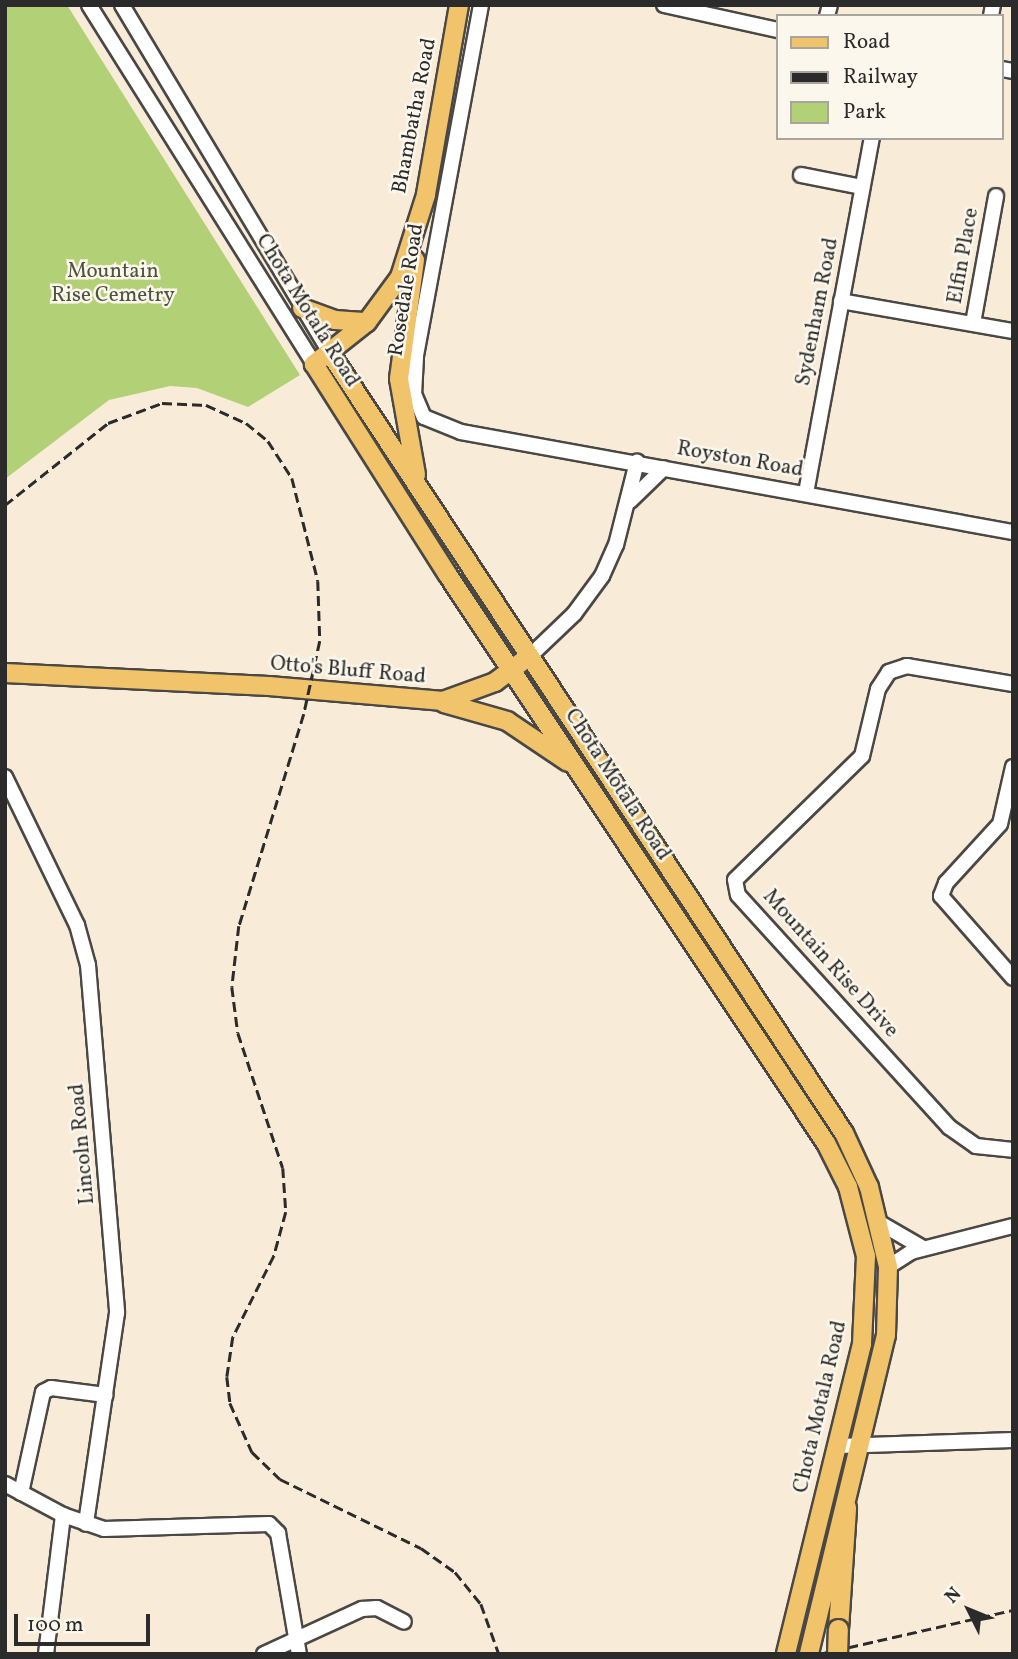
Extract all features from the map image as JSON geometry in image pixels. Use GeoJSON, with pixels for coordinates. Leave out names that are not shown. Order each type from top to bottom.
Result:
{"type":"FeatureCollection","features":[{"type":"Feature","properties":{"kind":"highway"},"geometry":{"type":"LineString","coordinates":[[837,1654],[846,1507]]}},
{"type":"Feature","properties":{"kind":"main road","name":"Bhambatha Road"},"geometry":{"type":"LineString","coordinates":[[314,363],[367,321],[400,277],[426,195],[459,5]]}},
{"type":"Feature","properties":{"kind":"main road"},"geometry":{"type":"LineString","coordinates":[[419,485],[399,379],[426,195]]}},
{"type":"Feature","properties":{"kind":"main road"},"geometry":{"type":"LineString","coordinates":[[302,308],[335,320],[367,321]]}},
{"type":"Feature","properties":{"kind":"main road","name":"Chota Motala Road"},"geometry":{"type":"LineString","coordinates":[[330,353],[844,1133],[880,1223],[888,1267],[886,1335],[862,1447],[809,1654]]}},
{"type":"Feature","properties":{"kind":"main road","name":"Chota Motala Road"},"geometry":{"type":"LineString","coordinates":[[314,363],[496,645],[826,1143],[848,1187],[866,1256],[867,1299],[862,1344],[786,1654]]}},
{"type":"Feature","properties":{"kind":"main road"},"geometry":{"type":"LineString","coordinates":[[438,701],[486,677],[496,661],[496,645]]}},
{"type":"Feature","properties":{"kind":"main road","name":"Otto's Bluff Road"},"geometry":{"type":"LineString","coordinates":[[5,673],[269,686],[438,701],[477,691],[514,670],[530,656]]}},
{"type":"Feature","properties":{"kind":"main road"},"geometry":{"type":"LineString","coordinates":[[438,701],[507,721],[584,776]]}},
{"type":"Feature","properties":{"kind":"street","name":"Chota Motala Road"},"geometry":{"type":"LineString","coordinates":[[89,5],[314,363]]}},
{"type":"Feature","properties":{"kind":"street","name":"Chota Motala Road"},"geometry":{"type":"LineString","coordinates":[[122,5],[330,353]]}},
{"type":"Feature","properties":{"kind":"street","name":"Rosedale Road"},"geometry":{"type":"LineString","coordinates":[[461,432],[432,424],[417,407],[414,394],[445,189],[481,5]]}},
{"type":"Feature","properties":{"kind":"street"},"geometry":{"type":"LineString","coordinates":[[664,5],[694,15],[776,30]]}},
{"type":"Feature","properties":{"kind":"street","name":"Sydenham Road"},"geometry":{"type":"LineString","coordinates":[[806,493],[872,140]]}},
{"type":"Feature","properties":{"kind":"street"},"geometry":{"type":"LineString","coordinates":[[801,175],[862,187]]}},
{"type":"Feature","properties":{"kind":"street","name":"Elfin Place"},"geometry":{"type":"LineString","coordinates":[[973,323],[996,196]]}},
{"type":"Feature","properties":{"kind":"street"},"geometry":{"type":"LineString","coordinates":[[841,301],[1013,331]]}},
{"type":"Feature","properties":{"kind":"street","name":"Royston Road"},"geometry":{"type":"LineString","coordinates":[[461,432],[1013,531]]}},
{"type":"Feature","properties":{"kind":"street"},"geometry":{"type":"LineString","coordinates":[[617,458],[631,486]]}},
{"type":"Feature","properties":{"kind":"street","name":"Otto's Bluff Road"},"geometry":{"type":"LineString","coordinates":[[530,656],[574,614],[602,576],[626,506],[637,462]]}},
{"type":"Feature","properties":{"kind":"street"},"geometry":{"type":"LineString","coordinates":[[626,506],[645,481],[664,468]]}},
{"type":"Feature","properties":{"kind":"street","name":"Mountain Rise Drive"},"geometry":{"type":"LineString","coordinates":[[1013,684],[907,666],[888,671],[878,690],[862,756],[759,851],[735,880],[738,895],[949,1127],[976,1146],[1013,1150]]}},
{"type":"Feature","properties":{"kind":"street"},"geometry":{"type":"LineString","coordinates":[[1013,766],[1000,824],[946,883],[941,896],[1013,978]]}},
{"type":"Feature","properties":{"kind":"street","name":"Lincoln Road"},"geometry":{"type":"LineString","coordinates":[[5,776],[76,925],[88,965],[117,1313],[86,1524]]}},
{"type":"Feature","properties":{"kind":"street"},"geometry":{"type":"LineString","coordinates":[[880,1223],[923,1248]]}},
{"type":"Feature","properties":{"kind":"street"},"geometry":{"type":"LineString","coordinates":[[888,1267],[923,1248],[1013,1226]]}},
{"type":"Feature","properties":{"kind":"street"},"geometry":{"type":"LineString","coordinates":[[21,1493],[43,1392],[51,1388],[106,1395]]}},
{"type":"Feature","properties":{"kind":"street"},"geometry":{"type":"LineString","coordinates":[[838,1446],[1013,1440]]}},
{"type":"Feature","properties":{"kind":"street"},"geometry":{"type":"LineString","coordinates":[[5,1484],[63,1515],[86,1524],[132,1531],[269,1524],[278,1533],[297,1647]]}},
{"type":"Feature","properties":{"kind":"street"},"geometry":{"type":"LineString","coordinates":[[46,1654],[63,1515]]}},
{"type":"Feature","properties":{"kind":"street"},"geometry":{"type":"LineString","coordinates":[[264,1654],[297,1647],[362,1609],[377,1608],[404,1622]]}},
{"type":"Feature","properties":{"kind":"green space","name":"Mountain Rise Cemetry"},"geometry":{"type":"Polygon","coordinates":[[[5,5],[67,5],[300,375],[248,407],[197,388],[170,386],[109,400],[5,479],[5,5]]]}},
{"type":"Feature","properties":{"kind":"railway"},"geometry":{"type":"LineString","coordinates":[[5,505],[108,423],[162,403],[206,405],[246,423],[268,441],[292,478],[318,581],[320,641],[304,714],[239,926],[232,987],[238,1033],[283,1168],[286,1212],[274,1256],[233,1337],[227,1377],[230,1403],[252,1452],[280,1479],[421,1548],[455,1572],[481,1604],[499,1654]]}},
{"type":"Feature","properties":{"kind":"railway"},"geometry":{"type":"LineString","coordinates":[[819,1654],[1013,1610]]}}]}
